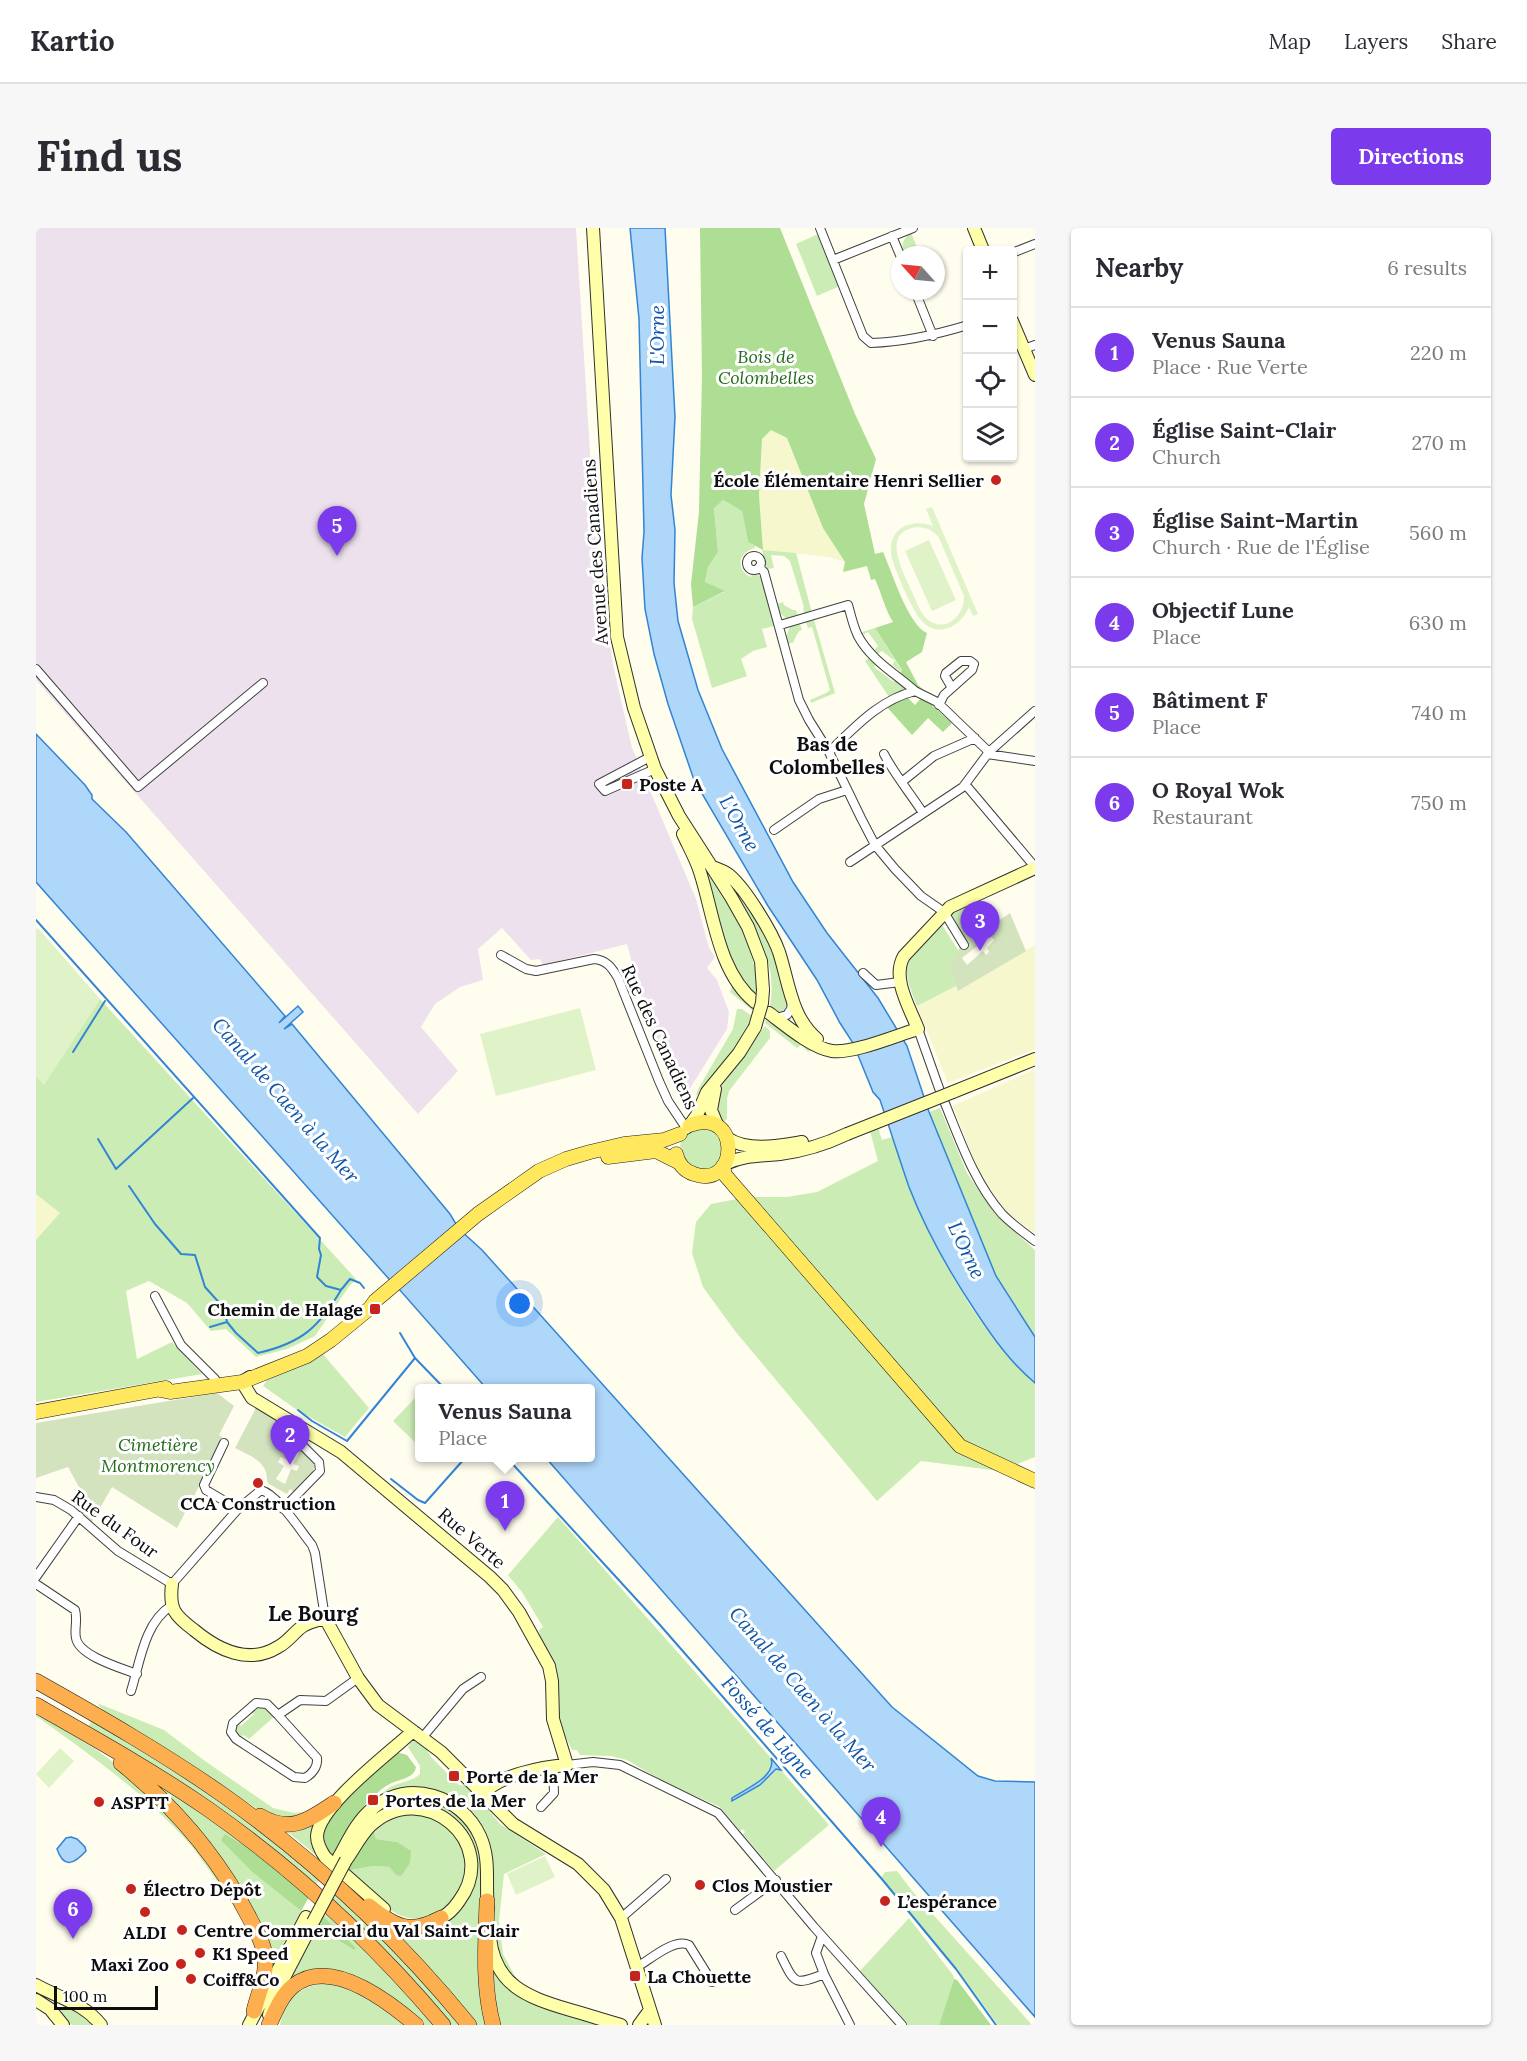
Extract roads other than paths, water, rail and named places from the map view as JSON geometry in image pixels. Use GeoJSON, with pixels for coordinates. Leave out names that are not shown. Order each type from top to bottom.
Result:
{"type":"FeatureCollection","features":[{"type":"Feature","properties":{"kind":"highway"},"geometry":{"type":"LineString","coordinates":[[36,1681],[168,1759],[244,1810],[322,1873],[394,1942],[469,2025]]}},
{"type":"Feature","properties":{"kind":"highway"},"geometry":{"type":"LineString","coordinates":[[36,1705],[156,1775],[210,1811],[306,1886],[374,1949],[443,2025]]}},
{"type":"Feature","properties":{"kind":"highway"},"geometry":{"type":"LineString","coordinates":[[103,1744],[109,1753],[153,1791],[182,1821],[218,1866],[241,1902],[259,1937],[265,1955],[264,1980],[251,2018]]}},
{"type":"Feature","properties":{"kind":"highway"},"geometry":{"type":"LineString","coordinates":[[244,1810],[254,1811],[274,1822],[293,1824],[309,1820],[334,1803]]}},
{"type":"Feature","properties":{"kind":"highway"},"geometry":{"type":"LineString","coordinates":[[322,1873],[346,1887],[383,1917],[403,1928],[426,1926],[441,1918]]}},
{"type":"Feature","properties":{"kind":"highway"},"geometry":{"type":"LineString","coordinates":[[487,1901],[485,1971],[493,2025]]}},
{"type":"Feature","properties":{"kind":"highway"},"geometry":{"type":"LineString","coordinates":[[268,2025],[282,1999],[294,1986],[305,1980],[327,1977],[342,1979],[361,1986],[416,2025]]}},
{"type":"Feature","properties":{"kind":"main road"},"geometry":{"type":"LineString","coordinates":[[36,1412],[160,1390],[170,1392],[251,1374],[315,1343],[367,1304],[375,1301],[459,1229],[507,1193],[539,1171],[572,1157],[624,1144],[664,1140],[705,1122],[723,1133],[729,1151],[722,1169],[705,1176],[695,1175],[686,1170],[678,1161],[656,1151],[623,1154],[570,1166],[507,1193]]}},
{"type":"Feature","properties":{"kind":"main road"},"geometry":{"type":"LineString","coordinates":[[678,1161],[675,1148],[685,1129]]}},
{"type":"Feature","properties":{"kind":"main road"},"geometry":{"type":"LineString","coordinates":[[722,1169],[960,1446],[1035,1481]]}},
{"type":"Feature","properties":{"kind":"street","name":"Avenue des Canadiens"},"geometry":{"type":"LineString","coordinates":[[593,228],[618,637],[634,708],[652,763],[679,816],[731,897],[756,944],[762,966],[763,990],[755,1027],[745,1045],[707,1092],[685,1129]]}},
{"type":"Feature","properties":{"kind":"street"},"geometry":{"type":"LineString","coordinates":[[820,228],[863,336],[870,343],[893,343],[933,336],[963,327]]}},
{"type":"Feature","properties":{"kind":"street"},"geometry":{"type":"LineString","coordinates":[[833,260],[913,228]]}},
{"type":"Feature","properties":{"kind":"street"},"geometry":{"type":"LineString","coordinates":[[974,228],[981,246]]}},
{"type":"Feature","properties":{"kind":"street"},"geometry":{"type":"LineString","coordinates":[[892,236],[896,246]]}},
{"type":"Feature","properties":{"kind":"street"},"geometry":{"type":"LineString","coordinates":[[1017,251],[1035,244]]}},
{"type":"Feature","properties":{"kind":"street"},"geometry":{"type":"LineString","coordinates":[[919,300],[933,336]]}},
{"type":"Feature","properties":{"kind":"street"},"geometry":{"type":"LineString","coordinates":[[1017,328],[1030,347],[1035,375]]}},
{"type":"Feature","properties":{"kind":"street"},"geometry":{"type":"LineString","coordinates":[[759,567],[764,572],[801,704],[829,752],[875,844],[921,896],[944,912],[964,945]]}},
{"type":"Feature","properties":{"kind":"street"},"geometry":{"type":"LineString","coordinates":[[780,625],[848,605],[855,627],[865,646],[879,662],[915,691],[939,705],[988,753],[1035,760]]}},
{"type":"Feature","properties":{"kind":"street"},"geometry":{"type":"LineString","coordinates":[[36,669],[138,787],[263,683]]}},
{"type":"Feature","properties":{"kind":"street"},"geometry":{"type":"LineString","coordinates":[[939,705],[944,695],[952,687]]}},
{"type":"Feature","properties":{"kind":"street"},"geometry":{"type":"LineString","coordinates":[[829,752],[875,709],[888,701],[915,691]]}},
{"type":"Feature","properties":{"kind":"street"},"geometry":{"type":"LineString","coordinates":[[850,862],[965,784],[988,753],[1035,711]]}},
{"type":"Feature","properties":{"kind":"street"},"geometry":{"type":"LineString","coordinates":[[903,781],[934,756],[975,738]]}},
{"type":"Feature","properties":{"kind":"street"},"geometry":{"type":"LineString","coordinates":[[884,754],[892,770],[903,781],[923,813]]}},
{"type":"Feature","properties":{"kind":"street"},"geometry":{"type":"LineString","coordinates":[[652,763],[605,791],[599,784],[652,763]]}},
{"type":"Feature","properties":{"kind":"street"},"geometry":{"type":"LineString","coordinates":[[940,1091],[900,982],[900,966],[904,956],[944,912],[958,902],[1035,867],[965,784]]}},
{"type":"Feature","properties":{"kind":"street"},"geometry":{"type":"LineString","coordinates":[[774,830],[819,800],[847,790]]}},
{"type":"Feature","properties":{"kind":"street"},"geometry":{"type":"LineString","coordinates":[[679,816],[681,829],[700,870],[721,945],[733,975],[755,1002]]}},
{"type":"Feature","properties":{"kind":"street"},"geometry":{"type":"LineString","coordinates":[[712,867],[731,876],[765,925],[778,949],[799,1019],[809,1032],[829,1050]]}},
{"type":"Feature","properties":{"kind":"street","name":"Rue des Canadiens"},"geometry":{"type":"LineString","coordinates":[[501,955],[526,969],[536,971],[594,959],[610,965],[618,978],[668,1101],[685,1129]]}},
{"type":"Feature","properties":{"kind":"street"},"geometry":{"type":"LineString","coordinates":[[863,973],[876,986],[900,982]]}},
{"type":"Feature","properties":{"kind":"street"},"geometry":{"type":"LineString","coordinates":[[772,1015],[783,1018],[787,1015],[791,1009],[792,1000]]}},
{"type":"Feature","properties":{"kind":"street"},"geometry":{"type":"LineString","coordinates":[[772,1015],[815,1045],[838,1051],[918,1029]]}},
{"type":"Feature","properties":{"kind":"street"},"geometry":{"type":"LineString","coordinates":[[722,1169],[747,1156],[779,1154],[832,1141],[949,1097],[1035,1059]]}},
{"type":"Feature","properties":{"kind":"street","name":"Avenue des Canadiens"},"geometry":{"type":"LineString","coordinates":[[718,1080],[711,1105],[713,1116],[723,1133]]}},
{"type":"Feature","properties":{"kind":"street"},"geometry":{"type":"LineString","coordinates":[[949,1097],[973,1169],[986,1192],[1002,1213],[1035,1241]]}},
{"type":"Feature","properties":{"kind":"street"},"geometry":{"type":"LineString","coordinates":[[723,1133],[739,1145],[751,1147],[795,1143],[847,1134]]}},
{"type":"Feature","properties":{"kind":"street"},"geometry":{"type":"LineString","coordinates":[[155,1296],[181,1345],[216,1382]]}},
{"type":"Feature","properties":{"kind":"street","name":"Rue Verte"},"geometry":{"type":"LineString","coordinates":[[251,1374],[257,1396],[263,1404],[341,1452],[503,1590],[519,1612],[549,1666],[552,1681],[553,1719],[567,1765]]}},
{"type":"Feature","properties":{"kind":"street"},"geometry":{"type":"LineString","coordinates":[[283,1509],[320,1471],[319,1461],[296,1437],[298,1426]]}},
{"type":"Feature","properties":{"kind":"street"},"geometry":{"type":"LineString","coordinates":[[224,1443],[204,1485],[206,1490],[238,1509]]}},
{"type":"Feature","properties":{"kind":"street"},"geometry":{"type":"LineString","coordinates":[[325,1618],[304,1624],[279,1647],[264,1654],[252,1656],[228,1651],[211,1644],[186,1624],[171,1606],[172,1584],[238,1509],[261,1490],[270,1494],[312,1545],[325,1618],[358,1678],[378,1705],[441,1752],[495,1809],[513,1824],[584,1869],[604,1890],[621,1918],[655,2025]]}},
{"type":"Feature","properties":{"kind":"street","name":"Rue du Four"},"geometry":{"type":"LineString","coordinates":[[36,1497],[54,1500],[79,1516],[118,1551],[172,1584]]}},
{"type":"Feature","properties":{"kind":"street"},"geometry":{"type":"LineString","coordinates":[[36,1577],[79,1516]]}},
{"type":"Feature","properties":{"kind":"street"},"geometry":{"type":"LineString","coordinates":[[36,1584],[75,1610],[76,1638],[80,1648],[108,1664],[136,1674]]}},
{"type":"Feature","properties":{"kind":"street"},"geometry":{"type":"LineString","coordinates":[[131,1691],[151,1629],[161,1612],[171,1606]]}},
{"type":"Feature","properties":{"kind":"street"},"geometry":{"type":"LineString","coordinates":[[343,1858],[369,1827],[390,1813],[409,1808],[423,1809],[440,1815],[453,1824],[465,1839],[471,1866],[469,1883],[462,1899],[441,1918],[414,1923],[399,1919],[386,1911],[325,1857],[319,1846],[317,1835],[325,1815],[334,1803],[417,1734],[463,1689],[481,1677]]}},
{"type":"Feature","properties":{"kind":"street"},"geometry":{"type":"LineString","coordinates":[[278,1715],[300,1700],[326,1701],[358,1678]]}},
{"type":"Feature","properties":{"kind":"street"},"geometry":{"type":"LineString","coordinates":[[256,1703],[267,1704],[278,1715],[317,1758],[318,1763],[315,1769],[305,1778],[294,1777],[236,1739],[231,1732],[233,1723],[256,1703]]}},
{"type":"Feature","properties":{"kind":"street"},"geometry":{"type":"LineString","coordinates":[[483,1794],[502,1780],[553,1766],[593,1762],[620,1765],[709,1807],[718,1813],[822,1936],[902,2025]]}},
{"type":"Feature","properties":{"kind":"street"},"geometry":{"type":"LineString","coordinates":[[541,1807],[554,1793],[553,1766]]}},
{"type":"Feature","properties":{"kind":"street"},"geometry":{"type":"LineString","coordinates":[[251,2018],[343,1858],[361,1819],[382,1800],[409,1793],[440,1797],[461,1810],[472,1822],[480,1837],[488,1867],[487,1901],[493,1954],[499,1969],[510,1982],[532,1997],[621,2025]]}},
{"type":"Feature","properties":{"kind":"street"},"geometry":{"type":"LineString","coordinates":[[621,1918],[666,1879]]}},
{"type":"Feature","properties":{"kind":"street"},"geometry":{"type":"LineString","coordinates":[[735,1910],[776,1880]]}},
{"type":"Feature","properties":{"kind":"street"},"geometry":{"type":"LineString","coordinates":[[268,2025],[272,2001],[309,1919]]}},
{"type":"Feature","properties":{"kind":"street"},"geometry":{"type":"LineString","coordinates":[[822,1936],[816,1953],[850,2025]]}},
{"type":"Feature","properties":{"kind":"street"},"geometry":{"type":"LineString","coordinates":[[637,1966],[683,1942],[689,1945],[712,1982]]}},
{"type":"Feature","properties":{"kind":"street"},"geometry":{"type":"LineString","coordinates":[[781,1956],[792,1977],[799,1982],[824,1974]]}},
{"type":"Feature","properties":{"kind":"street"},"geometry":{"type":"LineString","coordinates":[[36,1985],[65,2000],[77,2003],[101,2025]]}},
{"type":"Feature","properties":{"kind":"street"},"geometry":{"type":"LineString","coordinates":[[36,2000],[60,2020]]}},
{"type":"Feature","properties":{"kind":"street"},"geometry":{"type":"LineString","coordinates":[[60,2020],[58,2004],[65,2000]]}},
{"type":"Feature","properties":{"kind":"street"},"geometry":{"type":"LineString","coordinates":[[639,2025],[650,2010]]}},
{"type":"Feature","properties":{"kind":"water","name":"L'Orne"},"geometry":{"type":"Polygon","coordinates":[[[630,228],[665,228],[675,417],[671,495],[675,530],[674,583],[678,621],[698,690],[722,749],[793,882],[827,933],[878,998],[907,1046],[929,1112],[996,1276],[1035,1337],[1035,1383],[1010,1359],[996,1341],[948,1267],[909,1187],[880,1100],[873,1092],[853,1043],[817,980],[768,906],[694,780],[668,704],[654,654],[645,609],[642,558],[644,532],[639,319],[630,228]]]}},
{"type":"Feature","properties":{"kind":"water","name":"Canal de Caen à la Mer"},"geometry":{"type":"Polygon","coordinates":[[[36,734],[85,785],[92,799],[126,832],[285,1016],[279,1023],[298,1006],[303,1012],[284,1029],[292,1024],[450,1214],[459,1229],[482,1250],[892,1707],[978,1776],[995,1781],[1035,1782],[1035,2017],[549,1462],[595,1462],[595,1384],[482,1384],[399,1289],[389,1283],[389,1279],[36,882],[36,734]]]}},
{"type":"Feature","properties":{"kind":"water"},"geometry":{"type":"Polygon","coordinates":[[[771,1758],[781,1770],[776,1769],[760,1785],[732,1801],[732,1798],[765,1777],[772,1765],[771,1758]]]}},
{"type":"Feature","properties":{"kind":"water"},"geometry":{"type":"Polygon","coordinates":[[[66,1838],[77,1839],[86,1851],[78,1859],[66,1862],[57,1849],[66,1838]]]}},
{"type":"Feature","properties":{"kind":"waterway"},"geometry":{"type":"LineString","coordinates":[[36,920],[320,1238],[321,1255],[317,1277],[326,1286],[341,1290],[350,1279],[360,1283],[364,1288]]}},
{"type":"Feature","properties":{"kind":"waterway"},"geometry":{"type":"LineString","coordinates":[[73,1052],[105,1001]]}},
{"type":"Feature","properties":{"kind":"waterway"},"geometry":{"type":"LineString","coordinates":[[98,1139],[116,1169],[193,1098]]}},
{"type":"Feature","properties":{"kind":"waterway"},"geometry":{"type":"LineString","coordinates":[[129,1186],[155,1224],[181,1254],[195,1255],[205,1287],[224,1308],[227,1322],[258,1353],[286,1344],[308,1332],[325,1314],[341,1290]]}},
{"type":"Feature","properties":{"kind":"waterway"},"geometry":{"type":"LineString","coordinates":[[210,1327],[227,1322]]}},
{"type":"Feature","properties":{"kind":"waterway","name":"Fossé de Ligne"},"geometry":{"type":"LineString","coordinates":[[400,1333],[415,1358],[440,1384]]}},
{"type":"Feature","properties":{"kind":"waterway"},"geometry":{"type":"LineString","coordinates":[[298,1410],[312,1421],[347,1441],[415,1358]]}},
{"type":"Feature","properties":{"kind":"waterway"},"geometry":{"type":"LineString","coordinates":[[391,1479],[425,1503],[461,1462]]}},
{"type":"Feature","properties":{"kind":"waterway","name":"Fossé de Ligne"},"geometry":{"type":"LineString","coordinates":[[511,1462],[660,1625],[881,1878],[956,1969],[996,2025]]}},
{"type":"Feature","properties":{"kind":"place","name":"École Élémentaire Henri Sellier"},"geometry":{"type":"Point","coordinates":[996,480]}},
{"type":"Feature","properties":{"kind":"place","name":"Bâtiment F"},"geometry":{"type":"Point","coordinates":[337,556]}},
{"type":"Feature","properties":{"kind":"place","name":"Poste A"},"geometry":{"type":"Point","coordinates":[627,784]}},
{"type":"Feature","properties":{"kind":"place","name":"Église Saint-Martin"},"geometry":{"type":"Point","coordinates":[980,951]}},
{"type":"Feature","properties":{"kind":"place","name":"Chemin de Halage"},"geometry":{"type":"Point","coordinates":[375,1309]}},
{"type":"Feature","properties":{"kind":"place","name":"Église Saint-Clair"},"geometry":{"type":"Point","coordinates":[290,1465]}},
{"type":"Feature","properties":{"kind":"place","name":"CCA Construction"},"geometry":{"type":"Point","coordinates":[258,1483]}},
{"type":"Feature","properties":{"kind":"place","name":"Venus Sauna"},"geometry":{"type":"Point","coordinates":[505,1531]}},
{"type":"Feature","properties":{"kind":"place","name":"Porte de la Mer"},"geometry":{"type":"Point","coordinates":[454,1776]}},
{"type":"Feature","properties":{"kind":"place","name":"Portes de la Mer"},"geometry":{"type":"Point","coordinates":[373,1800]}},
{"type":"Feature","properties":{"kind":"place","name":"ASPTT"},"geometry":{"type":"Point","coordinates":[99,1802]}},
{"type":"Feature","properties":{"kind":"place","name":"Objectif Lune"},"geometry":{"type":"Point","coordinates":[881,1847]}},
{"type":"Feature","properties":{"kind":"place","name":"Clos Moustier"},"geometry":{"type":"Point","coordinates":[700,1885]}},
{"type":"Feature","properties":{"kind":"place","name":"Électro Dépôt"},"geometry":{"type":"Point","coordinates":[131,1889]}},
{"type":"Feature","properties":{"kind":"place","name":"L’espérance"},"geometry":{"type":"Point","coordinates":[885,1901]}},
{"type":"Feature","properties":{"kind":"place","name":"ALDI"},"geometry":{"type":"Point","coordinates":[145,1912]}},
{"type":"Feature","properties":{"kind":"place","name":"Centre Commercial du Val Saint-Clair"},"geometry":{"type":"Point","coordinates":[182,1930]}},
{"type":"Feature","properties":{"kind":"place","name":"O Royal Wok"},"geometry":{"type":"Point","coordinates":[73,1939]}},
{"type":"Feature","properties":{"kind":"place","name":"K1 Speed"},"geometry":{"type":"Point","coordinates":[200,1953]}},
{"type":"Feature","properties":{"kind":"place","name":"Maxi Zoo"},"geometry":{"type":"Point","coordinates":[181,1964]}},
{"type":"Feature","properties":{"kind":"place","name":"La Chouette"},"geometry":{"type":"Point","coordinates":[635,1976]}},
{"type":"Feature","properties":{"kind":"place","name":"Coiff&Co"},"geometry":{"type":"Point","coordinates":[191,1979]}},
{"type":"Feature","properties":{"kind":"district","name":"Bas de Colombelles"},"geometry":{"type":"Point","coordinates":[827,754]}},
{"type":"Feature","properties":{"kind":"district","name":"Le Bourg"},"geometry":{"type":"Point","coordinates":[313,1613]}},
{"type":"Feature","properties":{"kind":"park label","name":"Bois de Colombelles"},"geometry":{"type":"Point","coordinates":[766,366]}},
{"type":"Feature","properties":{"kind":"park label","name":"Cimetière Montmorency"},"geometry":{"type":"Point","coordinates":[158,1454]}}]}
